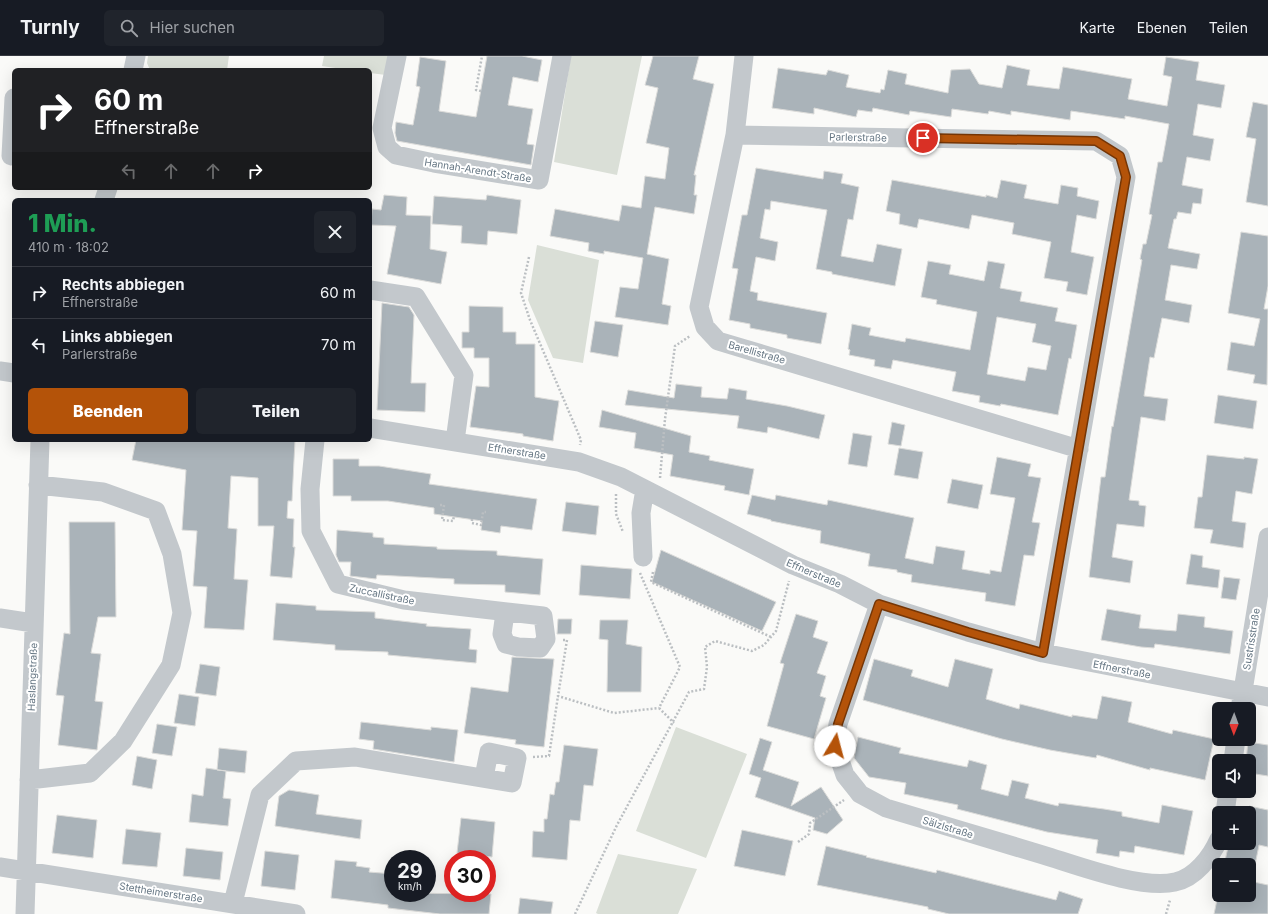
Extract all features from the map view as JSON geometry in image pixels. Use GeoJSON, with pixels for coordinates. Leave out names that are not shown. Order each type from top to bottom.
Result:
{"type":"FeatureCollection","features":[{"type":"Feature","properties":{"kind":"street"},"geometry":{"type":"LineString","coordinates":[[133,68],[136,56]]}},
{"type":"Feature","properties":{"kind":"street","name":"Hannah-Arendt-Straße"},"geometry":{"type":"LineString","coordinates":[[397,56],[376,127],[387,147],[396,156],[539,180],[562,56]]}},
{"type":"Feature","properties":{"kind":"street","name":"Barellistraße"},"geometry":{"type":"LineString","coordinates":[[744,56],[735,135],[698,307],[705,327],[718,341],[1079,449]]}},
{"type":"Feature","properties":{"kind":"street"},"geometry":{"type":"LineString","coordinates":[[8,155],[12,117]]}},
{"type":"Feature","properties":{"kind":"street","name":"Parlerstraße"},"geometry":{"type":"LineString","coordinates":[[735,135],[1096,141],[1120,156],[1126,177],[1043,653]]}},
{"type":"Feature","properties":{"kind":"street"},"geometry":{"type":"LineString","coordinates":[[372,290],[416,297],[464,375],[455,442]]}},
{"type":"Feature","properties":{"kind":"street"},"geometry":{"type":"LineString","coordinates":[[0,371],[12,373]]}},
{"type":"Feature","properties":{"kind":"street","name":"Effnerstraße"},"geometry":{"type":"LineString","coordinates":[[372,428],[579,462],[621,476],[793,565],[840,584],[879,604],[968,632],[1043,653],[1241,701],[1268,697]]}},
{"type":"Feature","properties":{"kind":"street","name":"Haslangstraße"},"geometry":{"type":"LineString","coordinates":[[25,914],[40,442]]}},
{"type":"Feature","properties":{"kind":"street","name":"Zuccallistraße"},"geometry":{"type":"LineString","coordinates":[[315,442],[310,489],[311,531],[338,584],[404,600],[505,613],[543,616],[546,638]]}},
{"type":"Feature","properties":{"kind":"street"},"geometry":{"type":"LineString","coordinates":[[29,780],[90,773],[123,741],[171,665],[182,613],[172,554],[156,511],[103,492],[38,484]]}},
{"type":"Feature","properties":{"kind":"street"},"geometry":{"type":"LineString","coordinates":[[642,565],[641,513],[652,493]]}},
{"type":"Feature","properties":{"kind":"street","name":"Sustrisstraße"},"geometry":{"type":"LineString","coordinates":[[1241,701],[1268,537]]}},
{"type":"Feature","properties":{"kind":"street","name":"Sälzlstraße"},"geometry":{"type":"LineString","coordinates":[[879,604],[838,724],[835,746],[845,775],[860,794],[886,808],[1116,877],[1156,884],[1176,882],[1193,874],[1215,850]]}},
{"type":"Feature","properties":{"kind":"street"},"geometry":{"type":"LineString","coordinates":[[505,613],[502,634],[506,644],[540,648],[546,638]]}},
{"type":"Feature","properties":{"kind":"street"},"geometry":{"type":"LineString","coordinates":[[0,618],[33,623]]}},
{"type":"Feature","properties":{"kind":"street"},"geometry":{"type":"LineString","coordinates":[[233,903],[260,796],[296,761],[355,757],[484,777],[512,783],[517,758],[490,752],[484,777]]}},
{"type":"Feature","properties":{"kind":"street","name":"Stettheimerstraße"},"geometry":{"type":"LineString","coordinates":[[0,867],[296,914]]}},
{"type":"Feature","properties":{"kind":"path"},"geometry":{"type":"LineString","coordinates":[[481,91],[476,90],[482,56]]}},
{"type":"Feature","properties":{"kind":"path"},"geometry":{"type":"LineString","coordinates":[[478,80],[483,80]]}},
{"type":"Feature","properties":{"kind":"path"},"geometry":{"type":"LineString","coordinates":[[529,257],[521,293],[530,320],[581,440],[579,462]]}},
{"type":"Feature","properties":{"kind":"path"},"geometry":{"type":"LineString","coordinates":[[652,493],[665,419],[675,346],[705,327]]}},
{"type":"Feature","properties":{"kind":"path"},"geometry":{"type":"LineString","coordinates":[[621,476],[615,497],[616,514],[625,536]]}},
{"type":"Feature","properties":{"kind":"path"},"geometry":{"type":"LineString","coordinates":[[440,505],[444,505],[442,520],[453,521],[454,516]]}},
{"type":"Feature","properties":{"kind":"path"},"geometry":{"type":"LineString","coordinates":[[472,519],[472,523],[481,525],[483,512],[486,512]]}},
{"type":"Feature","properties":{"kind":"path"},"geometry":{"type":"LineString","coordinates":[[659,708],[680,667],[642,565],[655,564],[651,582],[771,637]]}},
{"type":"Feature","properties":{"kind":"path"},"geometry":{"type":"LineString","coordinates":[[574,914],[617,825],[674,723],[689,692],[704,688],[707,667],[705,648],[715,642],[752,650],[764,645],[776,630],[793,565]]}},
{"type":"Feature","properties":{"kind":"path"},"geometry":{"type":"LineString","coordinates":[[517,758],[550,756],[567,640],[546,638]]}},
{"type":"Feature","properties":{"kind":"path"},"geometry":{"type":"LineString","coordinates":[[558,696],[614,713],[659,708]]}},
{"type":"Feature","properties":{"kind":"path"},"geometry":{"type":"LineString","coordinates":[[659,708],[674,723]]}},
{"type":"Feature","properties":{"kind":"path"},"geometry":{"type":"LineString","coordinates":[[798,842],[809,834],[810,823],[857,790]]}},
{"type":"Feature","properties":{"kind":"shaded area"},"geometry":{"type":"Polygon","coordinates":[[[148,56],[229,56],[227,68],[149,68],[147,63],[148,56]]]}},
{"type":"Feature","properties":{"kind":"shaded area"},"geometry":{"type":"Polygon","coordinates":[[[324,56],[389,56],[386,75],[372,73],[372,68],[336,68],[322,66],[324,56]]]}},
{"type":"Feature","properties":{"kind":"shaded area"},"geometry":{"type":"Polygon","coordinates":[[[571,56],[642,56],[617,175],[554,162],[571,56]]]}},
{"type":"Feature","properties":{"kind":"shaded area"},"geometry":{"type":"Polygon","coordinates":[[[537,245],[599,260],[583,363],[553,358],[528,300],[537,245]]]}},
{"type":"Feature","properties":{"kind":"shaded area"},"geometry":{"type":"Polygon","coordinates":[[[676,727],[747,754],[706,858],[636,831],[676,727]]]}},
{"type":"Feature","properties":{"kind":"shaded area"},"geometry":{"type":"Polygon","coordinates":[[[618,854],[697,869],[678,914],[596,913],[618,854]]]}},
{"type":"Feature","properties":{"kind":"building"},"geometry":{"type":"Polygon","coordinates":[[[487,56],[522,56],[542,60],[538,82],[513,77],[508,105],[533,109],[527,144],[534,145],[531,165],[397,141],[395,133],[396,122],[413,125],[420,87],[416,86],[420,57],[446,61],[439,111],[476,117],[487,56]]]}},
{"type":"Feature","properties":{"kind":"building"},"geometry":{"type":"Polygon","coordinates":[[[653,56],[699,56],[693,79],[714,84],[694,175],[696,175],[694,195],[697,195],[694,214],[655,207],[647,254],[669,259],[662,304],[671,306],[668,325],[615,317],[620,287],[638,289],[643,258],[604,251],[604,254],[588,251],[589,243],[550,236],[555,209],[619,221],[622,205],[641,208],[645,176],[665,179],[669,148],[646,143],[658,88],[645,85],[653,56]]]}},
{"type":"Feature","properties":{"kind":"building"},"geometry":{"type":"Polygon","coordinates":[[[1166,57],[1199,62],[1196,80],[1225,85],[1221,108],[1198,104],[1193,135],[1214,139],[1210,161],[1187,157],[1182,185],[1203,189],[1201,204],[1193,203],[1191,214],[1178,212],[1176,219],[1174,219],[1168,248],[1200,254],[1197,269],[1171,265],[1165,300],[1192,305],[1189,323],[1162,318],[1154,358],[1150,357],[1144,396],[1168,399],[1165,421],[1141,417],[1129,500],[1139,501],[1139,505],[1146,506],[1144,527],[1117,524],[1112,557],[1133,561],[1130,583],[1089,577],[1101,477],[1105,477],[1112,426],[1113,427],[1142,260],[1140,259],[1143,244],[1146,244],[1152,215],[1149,214],[1158,162],[1162,162],[1169,124],[1125,116],[1125,119],[1071,111],[1070,120],[1011,111],[1011,115],[989,111],[988,114],[952,109],[951,117],[910,111],[909,115],[873,108],[872,112],[858,110],[856,117],[814,108],[814,114],[772,108],[778,68],[826,75],[828,70],[849,75],[846,87],[880,93],[881,89],[884,90],[888,70],[907,74],[905,84],[948,93],[951,70],[970,69],[979,84],[1002,88],[1007,65],[1030,70],[1027,85],[1059,89],[1063,67],[1132,79],[1128,99],[1167,106],[1172,77],[1163,75],[1166,57]]]}},
{"type":"Feature","properties":{"kind":"building"},"geometry":{"type":"Polygon","coordinates":[[[1253,102],[1268,105],[1268,206],[1246,202],[1256,139],[1246,137],[1253,102]]]}},
{"type":"Feature","properties":{"kind":"building"},"geometry":{"type":"Polygon","coordinates":[[[756,168],[823,179],[824,171],[843,174],[841,183],[859,187],[853,220],[848,219],[841,256],[873,262],[877,244],[902,249],[895,286],[832,274],[832,272],[816,269],[827,210],[771,201],[770,210],[765,209],[760,238],[778,242],[775,261],[756,257],[750,291],[758,293],[757,300],[827,313],[821,344],[787,338],[787,335],[750,328],[750,324],[729,320],[738,269],[732,268],[742,215],[747,215],[756,168]]]}},
{"type":"Feature","properties":{"kind":"building"},"geometry":{"type":"Polygon","coordinates":[[[892,180],[997,198],[1001,180],[1027,185],[1024,198],[1058,204],[1061,185],[1078,188],[1077,196],[1099,201],[1096,219],[1077,215],[1071,252],[1094,257],[1087,295],[1066,291],[1068,282],[1044,278],[1051,242],[1012,234],[1014,223],[972,215],[969,229],[919,219],[917,228],[899,224],[900,214],[886,211],[892,180]]]}},
{"type":"Feature","properties":{"kind":"building"},"geometry":{"type":"Polygon","coordinates":[[[384,195],[407,197],[406,215],[431,216],[430,249],[447,252],[441,284],[387,274],[396,226],[372,225],[372,209],[381,210],[384,195]]]}},
{"type":"Feature","properties":{"kind":"building"},"geometry":{"type":"Polygon","coordinates":[[[487,195],[521,200],[517,234],[488,231],[487,245],[461,243],[462,226],[432,224],[434,196],[486,200],[487,195]]]}},
{"type":"Feature","properties":{"kind":"building"},"geometry":{"type":"Polygon","coordinates":[[[1241,232],[1268,236],[1268,286],[1264,309],[1268,309],[1267,385],[1253,383],[1255,375],[1227,370],[1231,342],[1254,346],[1260,319],[1228,313],[1241,232]]]}},
{"type":"Feature","properties":{"kind":"building"},"geometry":{"type":"Polygon","coordinates":[[[928,261],[951,265],[949,274],[984,281],[988,261],[1005,264],[1000,288],[1022,292],[1020,301],[1058,308],[1055,321],[1077,325],[1058,415],[1001,404],[1000,406],[979,402],[980,396],[952,391],[956,372],[893,360],[891,369],[874,366],[875,360],[849,355],[850,350],[848,349],[852,324],[871,328],[869,335],[905,342],[906,338],[970,350],[977,312],[936,304],[937,300],[921,297],[928,261]],[[997,317],[987,374],[1025,381],[1028,367],[1046,370],[1051,346],[1032,342],[1036,324],[997,317]]]}},
{"type":"Feature","properties":{"kind":"building"},"geometry":{"type":"Polygon","coordinates":[[[382,303],[409,307],[414,315],[411,383],[426,383],[425,412],[377,410],[382,303]]]}},
{"type":"Feature","properties":{"kind":"building"},"geometry":{"type":"Polygon","coordinates":[[[469,306],[503,307],[503,332],[516,332],[516,344],[535,344],[535,397],[559,401],[553,441],[523,436],[523,434],[470,427],[476,386],[489,387],[489,358],[474,358],[474,348],[462,348],[462,332],[469,332],[469,306]]]}},
{"type":"Feature","properties":{"kind":"building"},"geometry":{"type":"Polygon","coordinates":[[[595,321],[623,325],[618,357],[590,352],[595,321]]]}},
{"type":"Feature","properties":{"kind":"building"},"geometry":{"type":"Polygon","coordinates":[[[676,384],[702,387],[701,397],[727,399],[729,388],[747,391],[746,399],[787,406],[825,415],[819,439],[768,427],[767,433],[737,428],[739,416],[625,405],[628,390],[674,398],[676,384]]]}},
{"type":"Feature","properties":{"kind":"building"},"geometry":{"type":"Polygon","coordinates":[[[1218,395],[1257,401],[1253,429],[1214,423],[1218,395]]]}},
{"type":"Feature","properties":{"kind":"building"},"geometry":{"type":"Polygon","coordinates":[[[602,410],[691,436],[689,452],[710,456],[709,460],[754,469],[749,495],[724,490],[725,486],[670,476],[673,455],[634,448],[636,433],[599,427],[602,410]]]}},
{"type":"Feature","properties":{"kind":"building"},"geometry":{"type":"Polygon","coordinates":[[[892,422],[905,425],[901,446],[888,444],[892,422]]]}},
{"type":"Feature","properties":{"kind":"building"},"geometry":{"type":"Polygon","coordinates":[[[853,433],[872,436],[867,467],[848,464],[853,433]]]}},
{"type":"Feature","properties":{"kind":"building"},"geometry":{"type":"Polygon","coordinates":[[[136,442],[295,442],[292,501],[288,501],[287,518],[294,519],[293,547],[295,547],[292,578],[270,576],[274,526],[258,526],[258,478],[231,476],[228,528],[237,529],[234,579],[248,580],[244,630],[204,628],[207,587],[193,586],[197,531],[182,530],[186,470],[132,460],[136,442]]]}},
{"type":"Feature","properties":{"kind":"building"},"geometry":{"type":"Polygon","coordinates":[[[899,448],[923,452],[918,479],[894,475],[899,448]]]}},
{"type":"Feature","properties":{"kind":"building"},"geometry":{"type":"Polygon","coordinates":[[[1207,455],[1258,459],[1252,494],[1236,491],[1232,521],[1246,523],[1243,548],[1210,543],[1213,530],[1194,528],[1198,497],[1202,497],[1207,455]]]}},
{"type":"Feature","properties":{"kind":"building"},"geometry":{"type":"Polygon","coordinates":[[[997,457],[1031,464],[1028,476],[1041,478],[1032,522],[1040,523],[1034,556],[1024,555],[1015,606],[985,601],[986,593],[911,582],[912,575],[897,572],[897,570],[868,566],[870,554],[820,543],[821,531],[771,521],[747,514],[752,495],[775,500],[776,495],[827,505],[828,500],[914,518],[905,558],[933,564],[936,546],[965,551],[962,569],[990,574],[990,570],[1001,572],[1015,498],[990,494],[997,457]]]}},
{"type":"Feature","properties":{"kind":"building"},"geometry":{"type":"Polygon","coordinates":[[[333,459],[359,459],[359,466],[379,466],[431,474],[429,484],[537,499],[532,530],[501,526],[500,533],[481,530],[482,521],[434,514],[434,508],[388,501],[351,501],[351,496],[333,496],[333,459]]]}},
{"type":"Feature","properties":{"kind":"building"},"geometry":{"type":"Polygon","coordinates":[[[952,479],[983,485],[978,509],[947,503],[952,479]]]}},
{"type":"Feature","properties":{"kind":"building"},"geometry":{"type":"Polygon","coordinates":[[[566,502],[599,506],[596,535],[562,531],[566,502]]]}},
{"type":"Feature","properties":{"kind":"building"},"geometry":{"type":"Polygon","coordinates":[[[69,522],[115,522],[116,617],[98,617],[91,653],[101,654],[95,701],[103,702],[97,750],[58,745],[64,696],[56,695],[64,633],[70,634],[69,522]]]}},
{"type":"Feature","properties":{"kind":"building"},"geometry":{"type":"Polygon","coordinates":[[[337,530],[373,533],[373,537],[384,538],[384,544],[437,547],[437,549],[497,551],[497,555],[543,559],[540,595],[505,592],[505,585],[454,584],[454,579],[377,575],[376,579],[350,576],[351,562],[339,562],[336,555],[337,530]]]}},
{"type":"Feature","properties":{"kind":"building"},"geometry":{"type":"Polygon","coordinates":[[[661,550],[776,602],[762,631],[652,582],[661,550]]]}},
{"type":"Feature","properties":{"kind":"building"},"geometry":{"type":"Polygon","coordinates":[[[1191,554],[1203,556],[1202,567],[1220,570],[1218,588],[1186,584],[1191,554]]]}},
{"type":"Feature","properties":{"kind":"building"},"geometry":{"type":"Polygon","coordinates":[[[581,565],[632,569],[630,599],[579,595],[581,565]]]}},
{"type":"Feature","properties":{"kind":"building"},"geometry":{"type":"Polygon","coordinates":[[[1224,577],[1240,579],[1236,600],[1221,598],[1224,577]]]}},
{"type":"Feature","properties":{"kind":"building"},"geometry":{"type":"Polygon","coordinates":[[[276,603],[316,606],[316,610],[375,612],[375,618],[427,624],[426,626],[471,629],[469,649],[477,650],[476,663],[388,655],[388,652],[335,650],[335,645],[273,640],[276,603]]]}},
{"type":"Feature","properties":{"kind":"building"},"geometry":{"type":"Polygon","coordinates":[[[1107,609],[1141,615],[1139,628],[1176,631],[1178,614],[1205,617],[1204,627],[1233,631],[1230,654],[1155,644],[1154,648],[1141,647],[1101,640],[1107,609]]]}},
{"type":"Feature","properties":{"kind":"building"},"geometry":{"type":"Polygon","coordinates":[[[796,614],[818,621],[813,637],[828,642],[817,673],[826,676],[820,696],[826,698],[814,739],[767,726],[784,664],[780,663],[796,614]]]}},
{"type":"Feature","properties":{"kind":"building"},"geometry":{"type":"Polygon","coordinates":[[[558,619],[572,619],[571,634],[557,634],[558,619]]]}},
{"type":"Feature","properties":{"kind":"building"},"geometry":{"type":"Polygon","coordinates":[[[600,620],[628,620],[626,644],[642,647],[641,692],[607,692],[608,640],[599,639],[600,620]]]}},
{"type":"Feature","properties":{"kind":"building"},"geometry":{"type":"Polygon","coordinates":[[[512,657],[554,659],[544,747],[515,744],[516,740],[464,733],[471,687],[508,692],[512,657]]]}},
{"type":"Feature","properties":{"kind":"building"},"geometry":{"type":"Polygon","coordinates":[[[874,659],[913,670],[911,676],[948,687],[955,659],[993,669],[986,699],[1019,709],[1020,704],[1072,717],[1072,715],[1097,719],[1102,696],[1132,702],[1128,722],[1172,734],[1173,730],[1212,739],[1212,746],[1205,780],[1150,768],[1150,770],[1097,755],[1096,758],[1050,750],[1002,739],[863,700],[874,659]]]}},
{"type":"Feature","properties":{"kind":"building"},"geometry":{"type":"Polygon","coordinates":[[[200,664],[220,667],[216,696],[195,693],[200,664]]]}},
{"type":"Feature","properties":{"kind":"building"},"geometry":{"type":"Polygon","coordinates":[[[179,694],[199,697],[195,726],[174,723],[179,694]]]}},
{"type":"Feature","properties":{"kind":"building"},"geometry":{"type":"Polygon","coordinates":[[[361,722],[431,730],[431,727],[458,730],[454,762],[373,749],[374,741],[359,739],[361,722]]]}},
{"type":"Feature","properties":{"kind":"building"},"geometry":{"type":"Polygon","coordinates":[[[157,724],[177,727],[172,756],[152,753],[157,724]]]}},
{"type":"Feature","properties":{"kind":"building"},"geometry":{"type":"Polygon","coordinates":[[[858,737],[901,748],[899,753],[967,767],[969,760],[987,765],[981,789],[1008,796],[1012,780],[1029,784],[1025,798],[1058,806],[1059,803],[1122,812],[1122,816],[1159,823],[1162,805],[1193,811],[1184,855],[1135,846],[1134,853],[1120,851],[1119,857],[1096,853],[1098,840],[1047,832],[957,809],[958,805],[904,794],[906,783],[869,777],[854,758],[858,737]]]}},
{"type":"Feature","properties":{"kind":"building"},"geometry":{"type":"Polygon","coordinates":[[[760,738],[772,742],[763,770],[799,782],[791,806],[821,787],[843,820],[827,834],[813,830],[815,818],[755,797],[761,778],[749,774],[760,738]]]}},
{"type":"Feature","properties":{"kind":"building"},"geometry":{"type":"Polygon","coordinates":[[[1256,743],[1268,745],[1268,776],[1256,774],[1256,754],[1247,754],[1248,746],[1256,746],[1256,743]]]}},
{"type":"Feature","properties":{"kind":"building"},"geometry":{"type":"Polygon","coordinates":[[[564,745],[598,749],[593,786],[584,785],[580,821],[570,820],[567,860],[532,857],[533,831],[544,832],[544,819],[547,819],[550,794],[554,795],[556,782],[559,782],[564,745]]]}},
{"type":"Feature","properties":{"kind":"building"},"geometry":{"type":"Polygon","coordinates":[[[219,748],[247,751],[245,773],[217,770],[219,748]]]}},
{"type":"Feature","properties":{"kind":"building"},"geometry":{"type":"Polygon","coordinates":[[[137,756],[157,760],[152,789],[132,785],[137,756]]]}},
{"type":"Feature","properties":{"kind":"building"},"geometry":{"type":"Polygon","coordinates":[[[206,768],[226,771],[223,798],[231,799],[228,826],[189,822],[192,794],[203,796],[206,768]]]}},
{"type":"Feature","properties":{"kind":"building"},"geometry":{"type":"Polygon","coordinates":[[[289,790],[319,795],[316,814],[362,820],[360,839],[275,826],[279,796],[289,790]]]}},
{"type":"Feature","properties":{"kind":"building"},"geometry":{"type":"Polygon","coordinates":[[[1256,807],[1268,810],[1268,847],[1259,845],[1256,860],[1256,858],[1226,858],[1227,850],[1256,850],[1256,807]]]}},
{"type":"Feature","properties":{"kind":"building"},"geometry":{"type":"Polygon","coordinates":[[[57,815],[97,820],[93,858],[52,853],[57,815]]]}},
{"type":"Feature","properties":{"kind":"building"},"geometry":{"type":"Polygon","coordinates":[[[461,818],[495,822],[493,850],[457,850],[461,818]]]}},
{"type":"Feature","properties":{"kind":"building"},"geometry":{"type":"Polygon","coordinates":[[[126,829],[161,833],[157,867],[122,864],[126,829]]]}},
{"type":"Feature","properties":{"kind":"building"},"geometry":{"type":"Polygon","coordinates":[[[742,830],[793,841],[785,876],[734,866],[742,830]]]}},
{"type":"Feature","properties":{"kind":"building"},"geometry":{"type":"Polygon","coordinates":[[[826,846],[936,873],[937,870],[1056,900],[1059,891],[1083,899],[1078,914],[949,914],[928,909],[928,907],[817,885],[826,846]]]}},
{"type":"Feature","properties":{"kind":"building"},"geometry":{"type":"Polygon","coordinates":[[[186,848],[223,852],[220,880],[183,876],[186,848]]]}},
{"type":"Feature","properties":{"kind":"building"},"geometry":{"type":"Polygon","coordinates":[[[265,851],[299,855],[295,890],[261,886],[265,851]]]}},
{"type":"Feature","properties":{"kind":"building"},"geometry":{"type":"Polygon","coordinates":[[[335,860],[357,862],[356,866],[370,868],[369,872],[384,873],[384,902],[436,902],[436,893],[444,894],[444,902],[490,902],[489,914],[440,914],[388,908],[388,905],[331,898],[335,860]]]}},
{"type":"Feature","properties":{"kind":"building"},"geometry":{"type":"Polygon","coordinates":[[[1256,882],[1268,885],[1268,914],[1214,914],[1217,902],[1256,902],[1256,882]]]}},
{"type":"Feature","properties":{"kind":"building"},"geometry":{"type":"Polygon","coordinates":[[[520,898],[553,902],[551,914],[518,914],[520,898]]]}},
{"type":"Feature","properties":{"kind":"route"},"geometry":{"type":"LineString","coordinates":[[835,746],[838,724],[879,604],[968,632],[1043,653],[1126,177],[1120,156],[1096,141],[923,138]]}}]}
